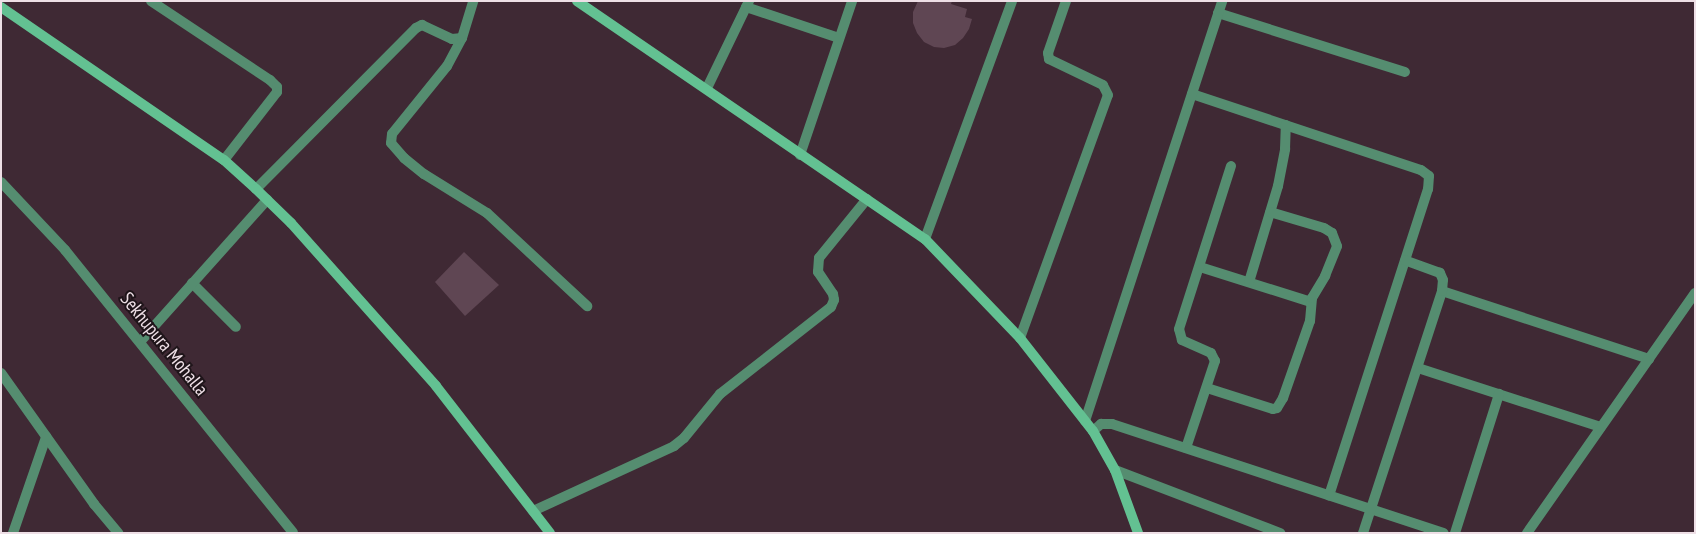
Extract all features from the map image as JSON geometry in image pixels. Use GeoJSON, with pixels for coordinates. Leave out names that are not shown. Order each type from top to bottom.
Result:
{"type":"FeatureCollection","features":[{"type":"Feature","properties":{"kind":"street"},"geometry":{"type":"LineString","coordinates":[[151,1],[270,80],[277,87],[277,92],[224,160]]}},
{"type":"Feature","properties":{"kind":"street"},"geometry":{"type":"LineString","coordinates":[[473,1],[462,38],[447,66],[392,134],[391,143],[404,158],[424,174],[487,213],[587,306]]}},
{"type":"Feature","properties":{"kind":"street"},"geometry":{"type":"LineString","coordinates":[[577,1],[707,88],[800,155],[925,239],[1020,338],[1093,431],[1115,470],[1138,533]]}},
{"type":"Feature","properties":{"kind":"street"},"geometry":{"type":"LineString","coordinates":[[800,155],[852,1]]}},
{"type":"Feature","properties":{"kind":"street"},"geometry":{"type":"LineString","coordinates":[[925,239],[1012,1]]}},
{"type":"Feature","properties":{"kind":"street"},"geometry":{"type":"LineString","coordinates":[[1020,338],[1108,95],[1102,85],[1049,59],[1048,53],[1066,1]]}},
{"type":"Feature","properties":{"kind":"street"},"geometry":{"type":"LineString","coordinates":[[1085,421],[1222,1]]}},
{"type":"Feature","properties":{"kind":"street"},"geometry":{"type":"LineString","coordinates":[[707,88],[747,4],[839,38]]}},
{"type":"Feature","properties":{"kind":"street"},"geometry":{"type":"LineString","coordinates":[[1,7],[224,160],[256,189],[291,223],[436,386],[550,533]]}},
{"type":"Feature","properties":{"kind":"street"},"geometry":{"type":"LineString","coordinates":[[1218,14],[1405,72]]}},
{"type":"Feature","properties":{"kind":"street"},"geometry":{"type":"LineString","coordinates":[[256,189],[416,28],[422,25],[452,39],[462,38]]}},
{"type":"Feature","properties":{"kind":"street"},"geometry":{"type":"LineString","coordinates":[[1192,94],[1426,172],[1430,182],[1329,495]]}},
{"type":"Feature","properties":{"kind":"street"},"geometry":{"type":"LineString","coordinates":[[1249,282],[1283,163],[1286,125]]}},
{"type":"Feature","properties":{"kind":"street"},"geometry":{"type":"LineString","coordinates":[[1186,448],[1216,360],[1214,356],[1182,340],[1179,336],[1179,329],[1231,166]]}},
{"type":"Feature","properties":{"kind":"street","name":"Sekhupura Mohalla"},"geometry":{"type":"LineString","coordinates":[[1,182],[65,250],[294,533]]}},
{"type":"Feature","properties":{"kind":"street"},"geometry":{"type":"LineString","coordinates":[[533,511],[674,446],[684,438],[720,394],[832,307],[833,294],[818,272],[819,258],[867,199]]}},
{"type":"Feature","properties":{"kind":"street"},"geometry":{"type":"LineString","coordinates":[[140,342],[267,200]]}},
{"type":"Feature","properties":{"kind":"street"},"geometry":{"type":"LineString","coordinates":[[1207,388],[1269,409],[1277,408],[1283,398],[1308,328],[1314,293],[1331,264],[1337,246],[1336,239],[1332,233],[1324,228],[1270,212]]}},
{"type":"Feature","properties":{"kind":"street"},"geometry":{"type":"LineString","coordinates":[[1363,533],[1442,292],[1443,280],[1440,273],[1405,260]]}},
{"type":"Feature","properties":{"kind":"street"},"geometry":{"type":"LineString","coordinates":[[1200,266],[1311,302]]}},
{"type":"Feature","properties":{"kind":"street"},"geometry":{"type":"LineString","coordinates":[[192,284],[236,327]]}},
{"type":"Feature","properties":{"kind":"street"},"geometry":{"type":"LineString","coordinates":[[1442,292],[1649,359]]}},
{"type":"Feature","properties":{"kind":"street"},"geometry":{"type":"LineString","coordinates":[[1527,533],[1695,293]]}},
{"type":"Feature","properties":{"kind":"street"},"geometry":{"type":"LineString","coordinates":[[1418,368],[1601,427]]}},
{"type":"Feature","properties":{"kind":"street"},"geometry":{"type":"LineString","coordinates":[[1,373],[118,533]]}},
{"type":"Feature","properties":{"kind":"street"},"geometry":{"type":"LineString","coordinates":[[1455,533],[1499,394]]}},
{"type":"Feature","properties":{"kind":"street"},"geometry":{"type":"LineString","coordinates":[[1093,431],[1101,424],[1112,424],[1444,533]]}},
{"type":"Feature","properties":{"kind":"street"},"geometry":{"type":"LineString","coordinates":[[13,533],[46,437]]}},
{"type":"Feature","properties":{"kind":"street"},"geometry":{"type":"LineString","coordinates":[[1115,470],[1280,533]]}},
{"type":"Feature","properties":{"kind":"building"},"geometry":{"type":"Polygon","coordinates":[[[918,1],[952,1],[951,4],[967,9],[965,17],[972,19],[969,29],[963,38],[955,45],[944,48],[934,47],[924,42],[917,33],[913,23],[913,12],[918,1]]]}},
{"type":"Feature","properties":{"kind":"building"},"geometry":{"type":"Polygon","coordinates":[[[464,252],[499,285],[465,316],[435,282],[464,252]]]}}]}
